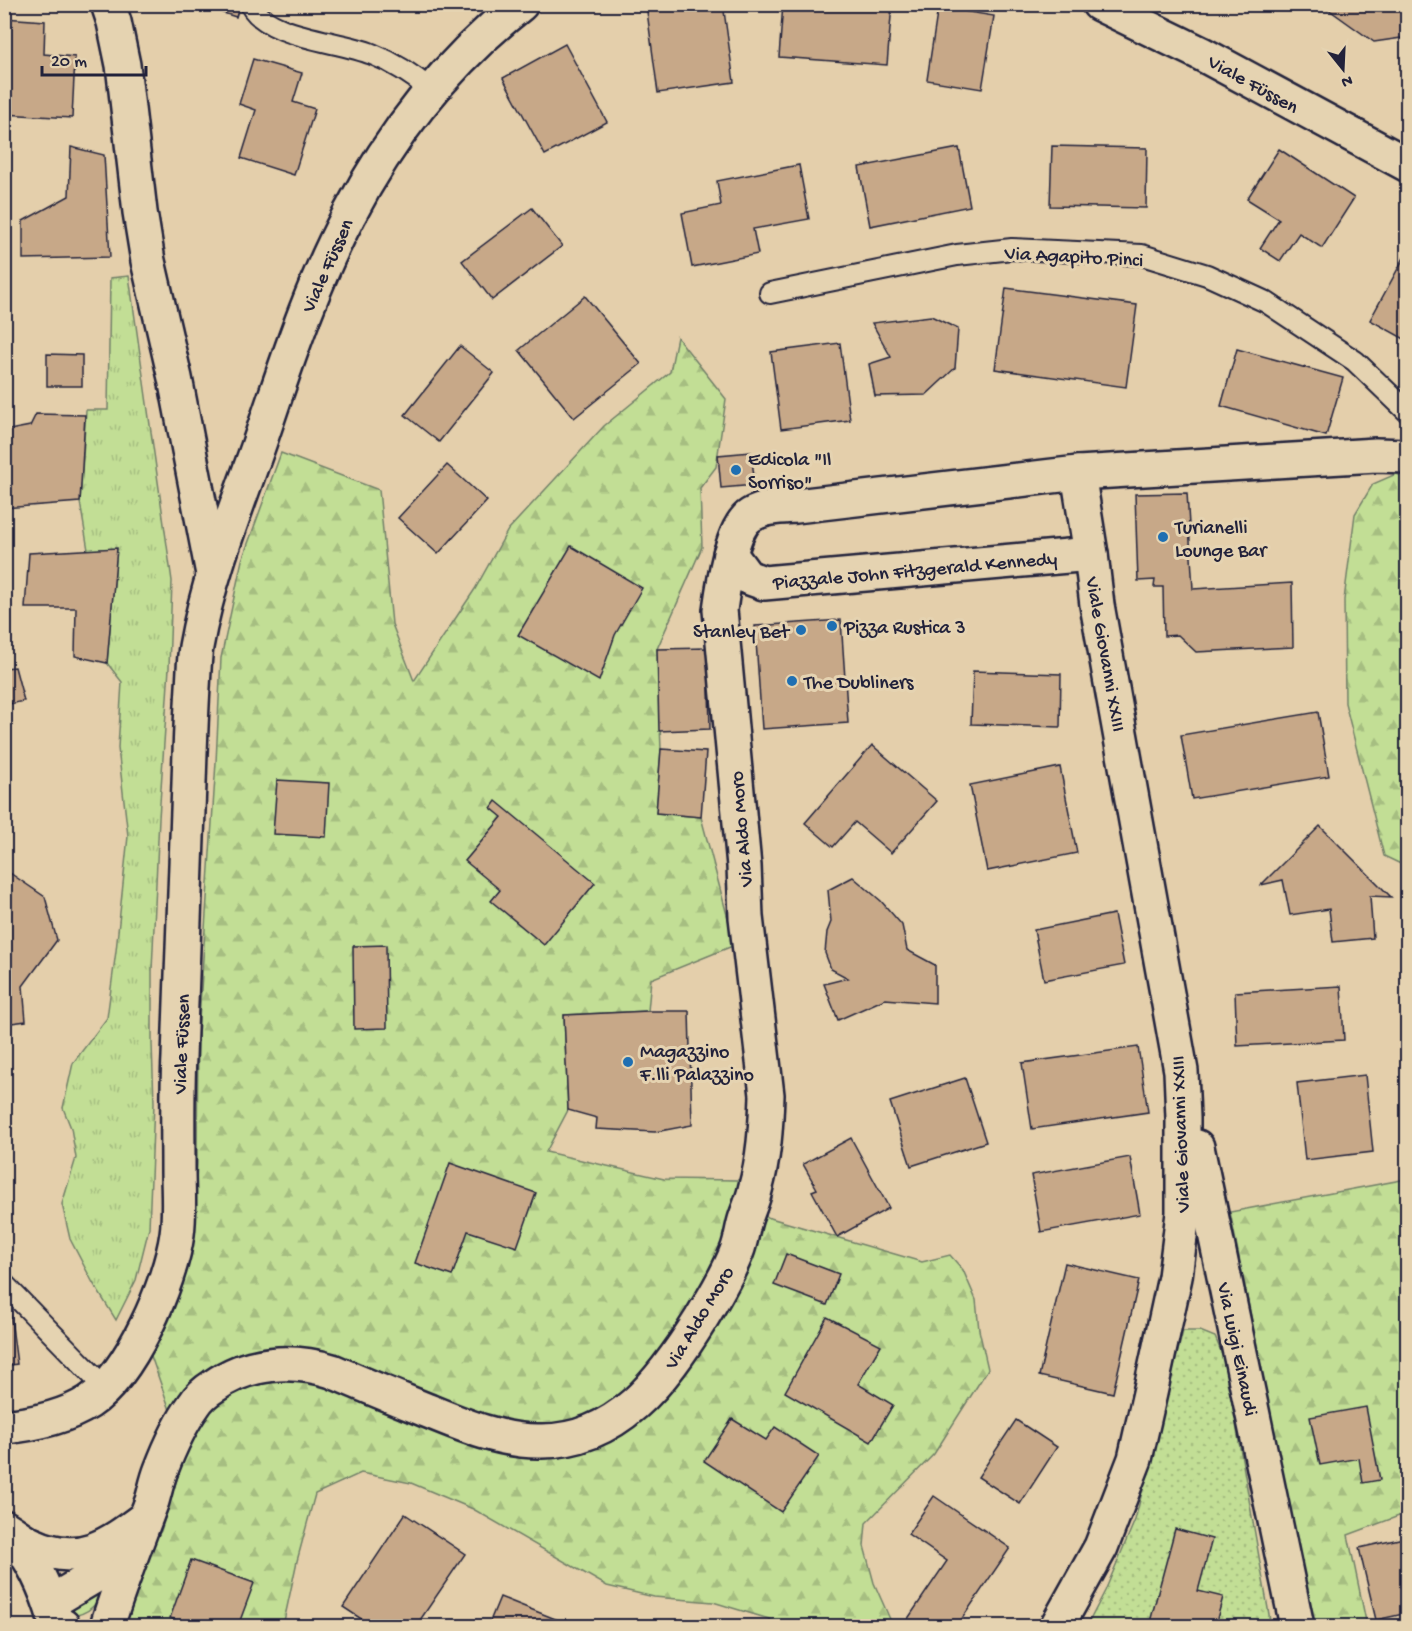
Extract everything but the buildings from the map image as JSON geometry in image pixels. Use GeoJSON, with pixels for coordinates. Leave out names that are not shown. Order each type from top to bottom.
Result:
{"type":"FeatureCollection","features":[{"type":"Feature","properties":{"kind":"street","name":"Viale Füssen"},"geometry":{"type":"LineString","coordinates":[[108,4],[123,65],[148,261],[175,378],[213,574]]}},
{"type":"Feature","properties":{"kind":"street","name":"Viale Füssen"},"geometry":{"type":"LineString","coordinates":[[4,1427],[37,1422],[67,1413],[89,1401],[105,1388],[140,1339],[168,1276],[177,1232],[178,1078],[195,649],[213,574],[301,323],[347,217],[394,140],[432,90],[479,40],[521,4]]}},
{"type":"Feature","properties":{"kind":"street","name":"Viale Füssen"},"geometry":{"type":"LineString","coordinates":[[1099,4],[1200,53],[1407,165]]}},
{"type":"Feature","properties":{"kind":"street"},"geometry":{"type":"LineString","coordinates":[[730,554],[742,525],[750,516],[768,508],[1078,473],[1377,455],[1407,456]]}},
{"type":"Feature","properties":{"kind":"street","name":"Viale Giovanni XXIII"},"geometry":{"type":"LineString","coordinates":[[1057,1626],[1101,1547],[1135,1459],[1175,1277],[1183,1213],[1181,1071],[1097,605],[1078,473]]}},
{"type":"Feature","properties":{"kind":"street","name":"Piazzale John Fitzgerald Kennedy"},"geometry":{"type":"LineString","coordinates":[[730,554],[747,577],[764,583],[1091,554]]}},
{"type":"Feature","properties":{"kind":"street","name":"Via Aldo Moro"},"geometry":{"type":"LineString","coordinates":[[145,1518],[115,1558],[98,1574],[56,1599],[52,1605],[64,1624],[112,1611],[145,1518],[161,1470],[184,1421],[194,1403],[204,1393],[236,1373],[267,1364],[316,1366],[461,1425],[524,1441],[570,1439],[616,1419],[656,1384],[723,1281],[738,1249],[760,1169],[766,1125],[767,1095],[746,917],[744,866],[720,610],[730,554]]}},
{"type":"Feature","properties":{"kind":"street","name":"Via Luigi Einaudi"},"geometry":{"type":"LineString","coordinates":[[1181,1071],[1297,1626]]}},
{"type":"Feature","properties":{"kind":"street"},"geometry":{"type":"LineString","coordinates":[[4,1528],[32,1545],[55,1552],[83,1553],[113,1542],[145,1518]]}},
{"type":"Feature","properties":{"kind":"street"},"geometry":{"type":"LineString","coordinates":[[4,1528],[23,1548],[64,1624]]}},
{"type":"Feature","properties":{"kind":"lane"},"geometry":{"type":"LineString","coordinates":[[250,4],[255,13],[264,21],[283,30],[371,53],[410,73],[432,90]]}},
{"type":"Feature","properties":{"kind":"lane","name":"Via Agapito Pinci"},"geometry":{"type":"LineString","coordinates":[[770,293],[957,255],[1012,249],[1142,255],[1207,275],[1266,302],[1355,361],[1407,412]]}},
{"type":"Feature","properties":{"kind":"lane"},"geometry":{"type":"LineString","coordinates":[[4,1284],[105,1388]]}},
{"type":"Feature","properties":{"kind":"green space"},"geometry":{"type":"Polygon","coordinates":[[[129,276],[172,581],[152,970],[154,1103],[149,1228],[136,1280],[116,1320],[70,1239],[62,1204],[76,1158],[71,1128],[63,1108],[73,1063],[107,1018],[128,836],[118,748],[122,682],[107,663],[117,549],[88,550],[80,502],[86,410],[108,410],[110,278],[129,276]]]}},
{"type":"Feature","properties":{"kind":"green space"},"geometry":{"type":"Polygon","coordinates":[[[677,337],[726,399],[716,467],[700,488],[702,547],[657,649],[661,749],[656,813],[701,817],[735,945],[651,979],[648,1011],[564,1015],[568,1110],[546,1152],[664,1179],[738,1180],[767,1217],[922,1262],[950,1255],[963,1270],[976,1300],[979,1330],[988,1369],[934,1454],[866,1523],[864,1546],[874,1583],[893,1626],[780,1626],[769,1619],[713,1602],[654,1597],[607,1586],[473,1509],[411,1483],[361,1473],[315,1494],[283,1626],[122,1626],[147,1551],[161,1531],[185,1453],[150,1353],[172,1313],[188,1267],[193,1233],[197,1164],[198,1035],[221,658],[242,560],[281,453],[379,490],[392,624],[414,681],[475,589],[508,530],[604,426],[670,372],[677,337]]]}},
{"type":"Feature","properties":{"kind":"green space"},"geometry":{"type":"Polygon","coordinates":[[[1396,474],[1408,477],[1407,867],[1384,856],[1345,703],[1344,600],[1355,514],[1373,484],[1396,474]]]}},
{"type":"Feature","properties":{"kind":"green space"},"geometry":{"type":"Polygon","coordinates":[[[1407,1179],[1407,1513],[1348,1535],[1367,1626],[1313,1626],[1230,1212],[1407,1179]]]}},
{"type":"Feature","properties":{"kind":"green space"},"geometry":{"type":"Polygon","coordinates":[[[1183,1331],[1200,1331],[1215,1337],[1225,1361],[1271,1626],[1087,1626],[1105,1591],[1135,1520],[1183,1331]]]}},
{"type":"Feature","properties":{"kind":"green space"},"geometry":{"type":"Polygon","coordinates":[[[108,1579],[94,1606],[83,1613],[67,1617],[65,1610],[108,1579]]]}},
{"type":"Feature","properties":{"kind":"place","name":"Edicola \"Il Sorriso\""},"geometry":{"type":"Point","coordinates":[736,470]}},
{"type":"Feature","properties":{"kind":"place","name":"Turianelli Lounge Bar"},"geometry":{"type":"Point","coordinates":[1163,537]}},
{"type":"Feature","properties":{"kind":"place","name":"Pizza Rustica 3"},"geometry":{"type":"Point","coordinates":[832,626]}},
{"type":"Feature","properties":{"kind":"place","name":"Stanley Bet"},"geometry":{"type":"Point","coordinates":[801,630]}},
{"type":"Feature","properties":{"kind":"place","name":"The Dubliners"},"geometry":{"type":"Point","coordinates":[792,681]}},
{"type":"Feature","properties":{"kind":"place","name":"Magazzino F.lli Palazzino"},"geometry":{"type":"Point","coordinates":[628,1062]}}]}
